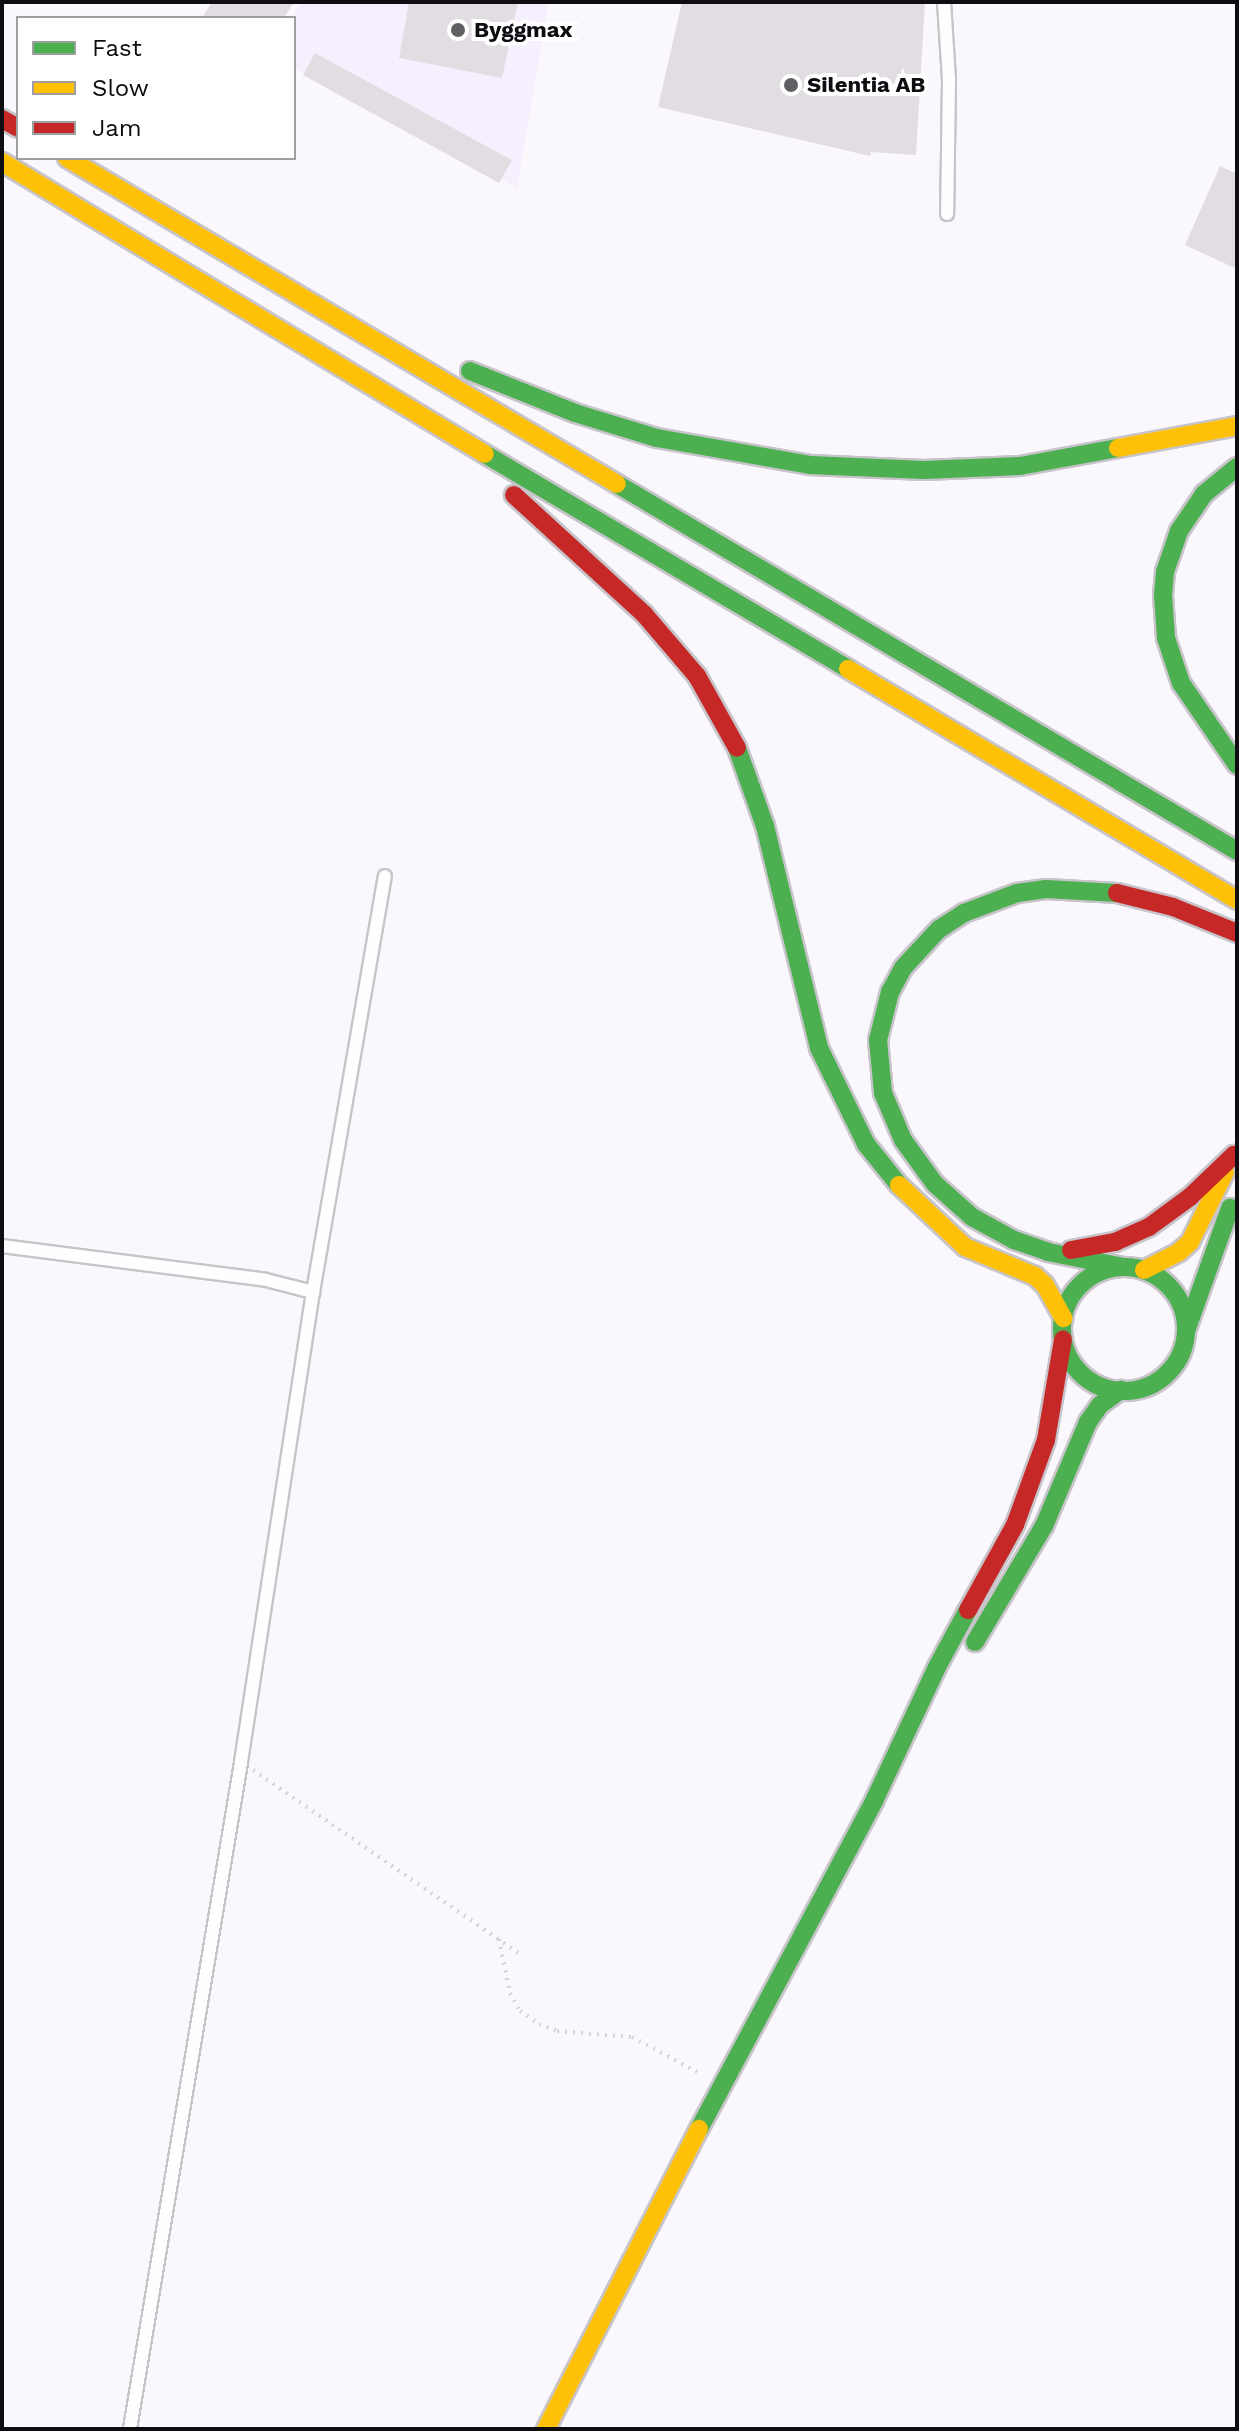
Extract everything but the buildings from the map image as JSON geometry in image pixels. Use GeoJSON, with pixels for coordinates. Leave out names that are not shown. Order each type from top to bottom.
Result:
{"type":"FeatureCollection","features":[{"type":"Feature","properties":{"kind":"main road"},"geometry":{"type":"LineString","coordinates":[[70,160],[1237,851]]}},
{"type":"Feature","properties":{"kind":"main road"},"geometry":{"type":"LineString","coordinates":[[2,162],[426,419],[1237,900]]}},
{"type":"Feature","properties":{"kind":"main road"},"geometry":{"type":"LineString","coordinates":[[297,295],[575,413],[657,438],[758,458],[871,469],[979,468],[1073,458],[1237,426]]}},
{"type":"Feature","properties":{"kind":"main road"},"geometry":{"type":"LineString","coordinates":[[426,419],[570,543],[644,614],[697,676],[742,762],[765,826],[819,1048],[855,1125],[880,1165],[923,1213],[965,1247],[1035,1276],[1045,1285],[1063,1318]]}},
{"type":"Feature","properties":{"kind":"main road"},"geometry":{"type":"LineString","coordinates":[[1237,467],[1204,494],[1179,531],[1168,561],[1163,595],[1166,638],[1181,683],[1237,765]]}},
{"type":"Feature","properties":{"kind":"main road"},"geometry":{"type":"LineString","coordinates":[[1186,1332],[1181,1306],[1172,1290],[1144,1270],[1048,1252],[1014,1240],[972,1217],[935,1184],[903,1140],[883,1093],[878,1040],[890,992],[903,968],[939,929],[991,900],[1046,889],[1110,891],[1144,898],[1237,933]]}},
{"type":"Feature","properties":{"kind":"main road"},"geometry":{"type":"LineString","coordinates":[[1048,1252],[1115,1242],[1140,1232],[1190,1197],[1236,1153]]}},
{"type":"Feature","properties":{"kind":"main road"},"geometry":{"type":"LineString","coordinates":[[1144,1270],[1179,1252],[1190,1242],[1236,1153]]}},
{"type":"Feature","properties":{"kind":"main road"},"geometry":{"type":"LineString","coordinates":[[1063,1339],[1070,1359],[1083,1375],[1100,1386],[1121,1390],[1152,1384],[1169,1371],[1181,1353],[1220,1230],[1237,1193]]}},
{"type":"Feature","properties":{"kind":"main road"},"geometry":{"type":"LineString","coordinates":[[546,2429],[721,2086],[874,1801],[937,1667],[1028,1496],[1050,1425],[1063,1339],[1063,1318],[1071,1298],[1084,1282],[1102,1271],[1123,1267]]}},
{"type":"Feature","properties":{"kind":"main road"},"geometry":{"type":"LineString","coordinates":[[967,1656],[1044,1526],[1088,1422],[1100,1405],[1121,1390]]}},
{"type":"Feature","properties":{"kind":"main road"},"geometry":{"type":"LineString","coordinates":[[874,1801],[952,1681]]}},
{"type":"Feature","properties":{"kind":"lane"},"geometry":{"type":"LineString","coordinates":[[944,2],[949,79],[947,214]]}},
{"type":"Feature","properties":{"kind":"lane"},"geometry":{"type":"LineString","coordinates":[[130,2429],[241,1762],[313,1292],[385,876]]}},
{"type":"Feature","properties":{"kind":"lane"},"geometry":{"type":"LineString","coordinates":[[2,1246],[266,1280],[313,1292]]}},
{"type":"Feature","properties":{"kind":"path"},"geometry":{"type":"LineString","coordinates":[[241,1762],[523,1956]]}},
{"type":"Feature","properties":{"kind":"path"},"geometry":{"type":"LineString","coordinates":[[499,1939],[510,1993],[520,2011],[539,2024],[557,2031],[632,2037],[721,2086]]}},
{"type":"Feature","properties":{"kind":"shaded area"},"geometry":{"type":"Polygon","coordinates":[[[301,2],[549,2],[517,188],[296,69],[296,16],[292,16],[301,2]]]}},
{"type":"Feature","properties":{"kind":"traffic: fast"},"geometry":{"type":"LineString","coordinates":[[470,371],[575,413],[657,438],[810,465],[924,470],[1020,466],[1118,448]]}},
{"type":"Feature","properties":{"kind":"traffic: fast"},"geometry":{"type":"LineString","coordinates":[[485,454],[848,669]]}},
{"type":"Feature","properties":{"kind":"traffic: fast"},"geometry":{"type":"LineString","coordinates":[[1237,467],[1204,494],[1179,531],[1165,572],[1163,595],[1166,638],[1181,683],[1237,765]]}},
{"type":"Feature","properties":{"kind":"traffic: fast"},"geometry":{"type":"LineString","coordinates":[[617,484],[1237,851]]}},
{"type":"Feature","properties":{"kind":"traffic: fast"},"geometry":{"type":"LineString","coordinates":[[737,748],[765,826],[819,1048],[866,1144],[899,1185]]}},
{"type":"Feature","properties":{"kind":"traffic: fast"},"geometry":{"type":"LineString","coordinates":[[1117,893],[1046,889],[1017,893],[964,913],[939,929],[903,968],[890,992],[878,1040],[883,1093],[903,1140],[935,1184],[972,1217],[1014,1240],[1048,1252],[1123,1267]]}},
{"type":"Feature","properties":{"kind":"traffic: fast"},"geometry":{"type":"LineString","coordinates":[[1186,1331],[1230,1208]]}},
{"type":"Feature","properties":{"kind":"traffic: fast"},"geometry":{"type":"LineString","coordinates":[[1124,1267],[1148,1272],[1168,1285],[1181,1305],[1186,1329],[1181,1353],[1168,1373],[1148,1386],[1124,1391],[1100,1386],[1080,1373],[1067,1353],[1062,1329],[1067,1305],[1080,1285],[1100,1272],[1124,1267]]}},
{"type":"Feature","properties":{"kind":"traffic: fast"},"geometry":{"type":"LineString","coordinates":[[975,1642],[1044,1526],[1088,1422],[1100,1405],[1121,1390]]}},
{"type":"Feature","properties":{"kind":"traffic: fast"},"geometry":{"type":"LineString","coordinates":[[699,2129],[874,1801],[937,1667],[968,1610]]}},
{"type":"Feature","properties":{"kind":"traffic: slow"},"geometry":{"type":"LineString","coordinates":[[70,160],[617,484]]}},
{"type":"Feature","properties":{"kind":"traffic: slow"},"geometry":{"type":"LineString","coordinates":[[2,162],[485,454]]}},
{"type":"Feature","properties":{"kind":"traffic: slow"},"geometry":{"type":"LineString","coordinates":[[1118,448],[1237,426]]}},
{"type":"Feature","properties":{"kind":"traffic: slow"},"geometry":{"type":"LineString","coordinates":[[848,669],[1237,900]]}},
{"type":"Feature","properties":{"kind":"traffic: slow"},"geometry":{"type":"LineString","coordinates":[[1144,1270],[1179,1252],[1190,1242],[1225,1172]]}},
{"type":"Feature","properties":{"kind":"traffic: slow"},"geometry":{"type":"LineString","coordinates":[[899,1185],[965,1247],[1035,1276],[1045,1285],[1063,1318]]}},
{"type":"Feature","properties":{"kind":"traffic: slow"},"geometry":{"type":"LineString","coordinates":[[546,2429],[699,2129]]}},
{"type":"Feature","properties":{"kind":"traffic: jam"},"geometry":{"type":"LineString","coordinates":[[2,119],[16,127]]}},
{"type":"Feature","properties":{"kind":"traffic: jam"},"geometry":{"type":"LineString","coordinates":[[514,495],[644,614],[697,676],[737,748]]}},
{"type":"Feature","properties":{"kind":"traffic: jam"},"geometry":{"type":"LineString","coordinates":[[1117,893],[1173,907],[1237,933]]}},
{"type":"Feature","properties":{"kind":"traffic: jam"},"geometry":{"type":"LineString","coordinates":[[1071,1250],[1115,1242],[1149,1227],[1190,1197],[1234,1155]]}},
{"type":"Feature","properties":{"kind":"traffic: jam"},"geometry":{"type":"LineString","coordinates":[[968,1610],[1015,1525],[1046,1440],[1063,1339]]}},
{"type":"Feature","properties":{"kind":"place","name":"Byggmax"},"geometry":{"type":"Point","coordinates":[458,30]}},
{"type":"Feature","properties":{"kind":"place","name":"Silentia AB"},"geometry":{"type":"Point","coordinates":[791,85]}}]}
